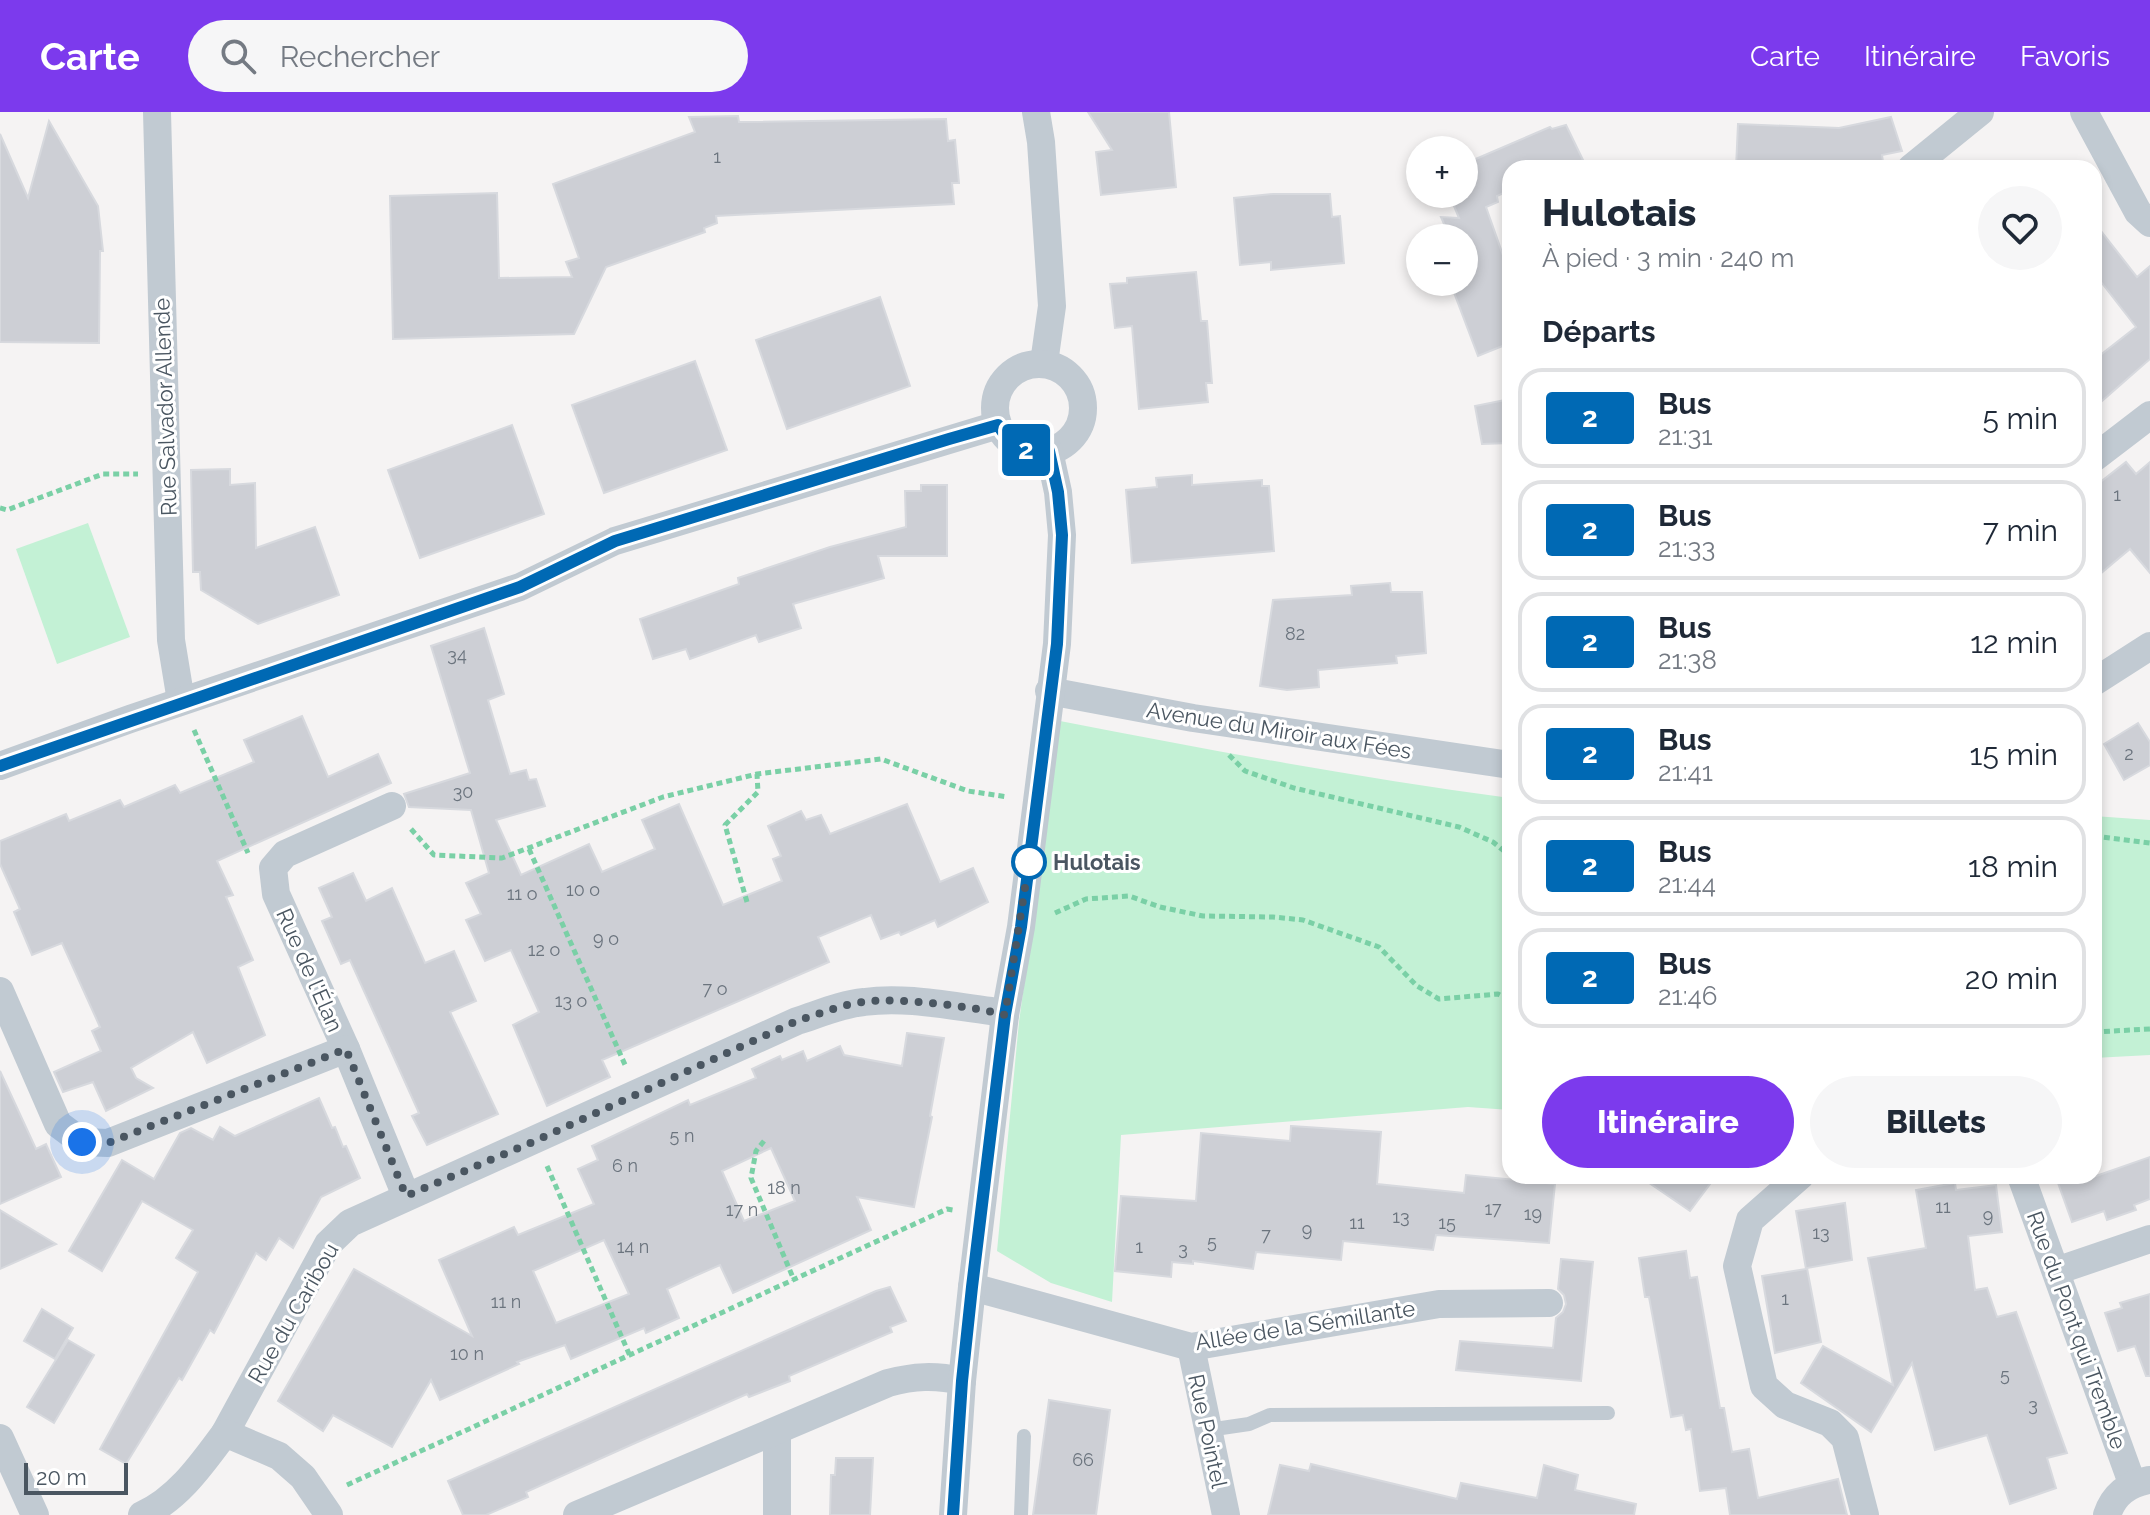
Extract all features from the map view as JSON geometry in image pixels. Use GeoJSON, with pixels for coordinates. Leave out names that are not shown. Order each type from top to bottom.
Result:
{"type":"FeatureCollection","features":[{"type":"Feature","properties":{"kind":"street","name":"Rue Salvador Allende"},"geometry":{"type":"LineString","coordinates":[[157,112],[171,640],[181,701]]}},
{"type":"Feature","properties":{"kind":"street"},"geometry":{"type":"LineString","coordinates":[[1036,112],[1041,142],[1052,306],[1044,363]]}},
{"type":"Feature","properties":{"kind":"street"},"geometry":{"type":"LineString","coordinates":[[1921,160],[1980,112]]}},
{"type":"Feature","properties":{"kind":"street"},"geometry":{"type":"LineString","coordinates":[[2084,112],[2138,212],[2150,223]]}},
{"type":"Feature","properties":{"kind":"street"},"geometry":{"type":"LineString","coordinates":[[1044,363],[1070,374],[1078,385],[1084,412],[1073,438],[1049,451],[1036,452],[1013,444],[998,425],[996,395],[1015,370],[1029,364],[1044,363]]}},
{"type":"Feature","properties":{"kind":"street"},"geometry":{"type":"LineString","coordinates":[[2102,452],[2150,415]]}},
{"type":"Feature","properties":{"kind":"street"},"geometry":{"type":"LineString","coordinates":[[0,766],[181,701],[520,587],[615,541],[998,425]]}},
{"type":"Feature","properties":{"kind":"street"},"geometry":{"type":"LineString","coordinates":[[953,1515],[972,1287],[1005,1015],[1021,927],[1057,644],[1062,535],[1058,492],[1049,451]]}},
{"type":"Feature","properties":{"kind":"street"},"geometry":{"type":"LineString","coordinates":[[2102,677],[2150,646]]}},
{"type":"Feature","properties":{"kind":"street","name":"Avenue du Miroir aux Fées"},"geometry":{"type":"LineString","coordinates":[[1049,691],[1193,718],[1502,764]]}},
{"type":"Feature","properties":{"kind":"street"},"geometry":{"type":"LineString","coordinates":[[273,868],[285,854],[392,806]]}},
{"type":"Feature","properties":{"kind":"street","name":"Rue de l'Élan"},"geometry":{"type":"LineString","coordinates":[[273,868],[276,894],[346,1049],[406,1196]]}},
{"type":"Feature","properties":{"kind":"street"},"geometry":{"type":"LineString","coordinates":[[0,991],[58,1124],[82,1142],[108,1143],[346,1049]]}},
{"type":"Feature","properties":{"kind":"street","name":"Rue du Caribou"},"geometry":{"type":"LineString","coordinates":[[142,1515],[158,1507],[197,1471],[225,1433],[328,1244],[350,1223],[797,1021],[862,1002],[889,1000],[1005,1015]]}},
{"type":"Feature","properties":{"kind":"street"},"geometry":{"type":"LineString","coordinates":[[1791,1184],[1750,1220],[1737,1266],[1764,1386],[1785,1405],[1830,1423],[1845,1438],[1865,1515]]}},
{"type":"Feature","properties":{"kind":"street","name":"Rue du Pont qui Tremble"},"geometry":{"type":"LineString","coordinates":[[2024,1184],[2141,1482]]}},
{"type":"Feature","properties":{"kind":"street"},"geometry":{"type":"LineString","coordinates":[[2056,1271],[2150,1239]]}},
{"type":"Feature","properties":{"kind":"street","name":"Allée de la Sémillante"},"geometry":{"type":"LineString","coordinates":[[972,1287],[1191,1347],[1439,1304],[1549,1303]]}},
{"type":"Feature","properties":{"kind":"street","name":"Rue Pointel"},"geometry":{"type":"LineString","coordinates":[[1191,1347],[1226,1515]]}},
{"type":"Feature","properties":{"kind":"street"},"geometry":{"type":"LineString","coordinates":[[577,1515],[888,1383],[913,1377],[941,1376],[962,1381]]}},
{"type":"Feature","properties":{"kind":"street"},"geometry":{"type":"LineString","coordinates":[[777,1432],[777,1515]]}},
{"type":"Feature","properties":{"kind":"street"},"geometry":{"type":"LineString","coordinates":[[225,1433],[279,1456],[303,1477],[324,1506]]}},
{"type":"Feature","properties":{"kind":"street"},"geometry":{"type":"LineString","coordinates":[[0,1438],[35,1515]]}},
{"type":"Feature","properties":{"kind":"street"},"geometry":{"type":"LineString","coordinates":[[2107,1515],[2112,1500],[2141,1482]]}},
{"type":"Feature","properties":{"kind":"lane"},"geometry":{"type":"LineString","coordinates":[[1208,1430],[1249,1424],[1270,1415],[1608,1413]]}},
{"type":"Feature","properties":{"kind":"lane"},"geometry":{"type":"LineString","coordinates":[[1021,1515],[1024,1436]]}},
{"type":"Feature","properties":{"kind":"path"},"geometry":{"type":"LineString","coordinates":[[0,508],[7,510],[103,474],[167,475]]}},
{"type":"Feature","properties":{"kind":"path"},"geometry":{"type":"LineString","coordinates":[[181,701],[249,854],[273,868]]}},
{"type":"Feature","properties":{"kind":"path"},"geometry":{"type":"LineString","coordinates":[[1193,718],[1245,771],[1350,803],[1459,827],[1493,842],[1502,849]]}},
{"type":"Feature","properties":{"kind":"path"},"geometry":{"type":"LineString","coordinates":[[392,806],[434,855],[502,858],[663,797],[757,774],[881,759],[968,791],[1037,801]]}},
{"type":"Feature","properties":{"kind":"path"},"geometry":{"type":"LineString","coordinates":[[747,902],[725,825],[758,792],[757,774]]}},
{"type":"Feature","properties":{"kind":"path"},"geometry":{"type":"LineString","coordinates":[[2102,837],[2150,843]]}},
{"type":"Feature","properties":{"kind":"path"},"geometry":{"type":"LineString","coordinates":[[529,849],[638,1094]]}},
{"type":"Feature","properties":{"kind":"path"},"geometry":{"type":"LineString","coordinates":[[1021,927],[1086,899],[1129,896],[1160,907],[1203,916],[1303,920],[1379,947],[1417,986],[1439,999],[1502,996]]}},
{"type":"Feature","properties":{"kind":"path"},"geometry":{"type":"LineString","coordinates":[[2102,1032],[2150,1029]]}},
{"type":"Feature","properties":{"kind":"path"},"geometry":{"type":"LineString","coordinates":[[535,1141],[630,1356]]}},
{"type":"Feature","properties":{"kind":"path"},"geometry":{"type":"LineString","coordinates":[[764,1141],[756,1151],[751,1178],[794,1280]]}},
{"type":"Feature","properties":{"kind":"path"},"geometry":{"type":"LineString","coordinates":[[324,1506],[630,1356],[947,1209],[981,1215]]}},
{"type":"Feature","properties":{"kind":"green space"},"geometry":{"type":"Polygon","coordinates":[[[88,523],[130,637],[57,664],[16,549],[88,523]]]}},
{"type":"Feature","properties":{"kind":"green space"},"geometry":{"type":"Polygon","coordinates":[[[1060,721],[1284,763],[1502,797],[1502,1109],[1468,1107],[1121,1135],[1112,1302],[1051,1283],[997,1251],[1019,1022],[1060,721]]]}},
{"type":"Feature","properties":{"kind":"green space"},"geometry":{"type":"Polygon","coordinates":[[[2102,817],[2150,820],[2150,1055],[2102,1058],[2102,817]]]}},
{"type":"Feature","properties":{"kind":"building"},"geometry":{"type":"Polygon","coordinates":[[[1088,112],[1169,112],[1176,187],[1101,195],[1096,152],[1112,150],[1088,112]]]}},
{"type":"Feature","properties":{"kind":"building"},"geometry":{"type":"Polygon","coordinates":[[[738,116],[739,122],[946,119],[948,141],[955,140],[959,183],[952,183],[954,204],[716,216],[717,223],[704,228],[705,232],[606,267],[574,334],[393,339],[390,196],[497,193],[499,278],[572,277],[566,262],[579,258],[553,184],[695,132],[689,117],[738,116]]]}},
{"type":"Feature","properties":{"kind":"building"},"geometry":{"type":"Polygon","coordinates":[[[1891,117],[1902,151],[1882,155],[1883,160],[1736,160],[1738,124],[1839,128],[1891,117]]]}},
{"type":"Feature","properties":{"kind":"building"},"geometry":{"type":"Polygon","coordinates":[[[49,121],[98,206],[103,251],[100,251],[99,343],[0,342],[0,134],[28,198],[49,121]]]}},
{"type":"Feature","properties":{"kind":"building"},"geometry":{"type":"Polygon","coordinates":[[[1566,125],[1583,160],[1502,160],[1502,194],[1497,196],[1498,202],[1486,207],[1502,252],[1502,346],[1478,356],[1455,296],[1478,296],[1478,224],[1444,224],[1441,217],[1459,218],[1455,208],[1478,208],[1478,158],[1550,127],[1566,125]]]}},
{"type":"Feature","properties":{"kind":"building"},"geometry":{"type":"Polygon","coordinates":[[[1330,194],[1332,217],[1340,216],[1344,263],[1271,270],[1271,262],[1240,265],[1234,198],[1330,194]]]}},
{"type":"Feature","properties":{"kind":"building"},"geometry":{"type":"Polygon","coordinates":[[[2102,232],[2137,277],[2150,266],[2150,359],[2102,401],[2102,354],[2136,327],[2102,283],[2102,232]]]}},
{"type":"Feature","properties":{"kind":"building"},"geometry":{"type":"Polygon","coordinates":[[[1196,272],[1201,321],[1207,321],[1212,383],[1206,383],[1208,402],[1139,409],[1132,326],[1115,328],[1110,284],[1127,283],[1127,278],[1196,272]]]}},
{"type":"Feature","properties":{"kind":"building"},"geometry":{"type":"Polygon","coordinates":[[[880,297],[910,386],[787,429],[756,340],[880,297]]]}},
{"type":"Feature","properties":{"kind":"building"},"geometry":{"type":"Polygon","coordinates":[[[695,361],[727,450],[604,493],[572,405],[695,361]]]}},
{"type":"Feature","properties":{"kind":"building"},"geometry":{"type":"Polygon","coordinates":[[[1502,401],[1502,443],[1482,444],[1475,406],[1502,401]]]}},
{"type":"Feature","properties":{"kind":"building"},"geometry":{"type":"Polygon","coordinates":[[[512,425],[544,514],[420,558],[388,470],[512,425]]]}},
{"type":"Feature","properties":{"kind":"building"},"geometry":{"type":"Polygon","coordinates":[[[2126,462],[2136,474],[2150,462],[2150,573],[2130,549],[2102,572],[2102,481],[2126,462]]]}},
{"type":"Feature","properties":{"kind":"building"},"geometry":{"type":"Polygon","coordinates":[[[230,469],[230,485],[255,483],[256,548],[315,527],[339,595],[258,624],[201,590],[200,572],[193,572],[191,470],[230,469]]]}},
{"type":"Feature","properties":{"kind":"building"},"geometry":{"type":"Polygon","coordinates":[[[1192,475],[1192,485],[1262,480],[1262,486],[1269,486],[1274,551],[1132,563],[1126,490],[1157,487],[1156,478],[1192,475]]]}},
{"type":"Feature","properties":{"kind":"building"},"geometry":{"type":"Polygon","coordinates":[[[921,485],[947,485],[947,556],[878,556],[884,578],[793,604],[801,628],[759,642],[756,635],[690,659],[686,649],[653,659],[640,619],[739,584],[738,578],[830,547],[906,527],[905,491],[921,491],[921,485]]]}},
{"type":"Feature","properties":{"kind":"building"},"geometry":{"type":"Polygon","coordinates":[[[1390,583],[1391,592],[1422,592],[1426,653],[1396,656],[1397,663],[1318,670],[1319,687],[1287,690],[1260,686],[1273,600],[1352,595],[1351,586],[1390,583]]]}},
{"type":"Feature","properties":{"kind":"building"},"geometry":{"type":"Polygon","coordinates":[[[484,628],[504,694],[488,700],[510,774],[526,770],[529,780],[536,779],[545,806],[496,820],[521,875],[589,844],[602,872],[655,849],[642,820],[679,804],[723,905],[782,881],[773,859],[781,856],[768,826],[801,811],[806,820],[821,815],[830,834],[907,804],[940,882],[973,868],[988,902],[938,927],[935,920],[901,935],[899,932],[881,939],[871,915],[818,937],[829,962],[602,1060],[610,1077],[547,1106],[513,1025],[539,1012],[511,950],[485,961],[466,920],[481,914],[466,883],[489,873],[471,810],[409,807],[404,794],[470,773],[431,646],[484,628]]]}},
{"type":"Feature","properties":{"kind":"building"},"geometry":{"type":"Polygon","coordinates":[[[302,716],[328,777],[378,754],[391,783],[217,861],[233,895],[226,897],[253,960],[238,967],[265,1035],[207,1063],[193,1032],[131,1068],[136,1078],[153,1088],[106,1111],[93,1082],[63,1092],[54,1072],[101,1051],[92,1031],[100,1027],[62,943],[32,955],[14,912],[20,909],[0,864],[0,841],[66,814],[69,821],[120,800],[124,807],[175,785],[180,793],[254,762],[244,740],[302,716]]]}},
{"type":"Feature","properties":{"kind":"building"},"geometry":{"type":"Polygon","coordinates":[[[2138,723],[2150,742],[2150,765],[2124,780],[2104,744],[2138,723]]]}},
{"type":"Feature","properties":{"kind":"building"},"geometry":{"type":"Polygon","coordinates":[[[353,873],[366,901],[392,888],[425,963],[454,951],[476,1001],[450,1012],[498,1114],[427,1145],[412,1116],[419,1113],[350,960],[341,964],[322,921],[332,917],[319,888],[353,873]]]}},
{"type":"Feature","properties":{"kind":"building"},"geometry":{"type":"Polygon","coordinates":[[[907,1033],[944,1038],[914,1207],[857,1197],[871,1230],[733,1293],[720,1265],[695,1276],[667,1289],[679,1318],[646,1333],[644,1328],[571,1359],[565,1345],[517,1362],[519,1364],[440,1400],[431,1380],[392,1447],[333,1415],[323,1431],[278,1401],[354,1269],[472,1336],[439,1260],[514,1227],[518,1235],[594,1204],[578,1169],[598,1160],[592,1146],[688,1100],[690,1105],[756,1078],[752,1069],[780,1056],[782,1060],[803,1051],[807,1061],[840,1046],[844,1055],[902,1066],[907,1033]],[[771,1148],[722,1171],[744,1221],[795,1201],[771,1148]],[[604,1240],[533,1271],[556,1323],[629,1294],[604,1240]]]}},
{"type":"Feature","properties":{"kind":"building"},"geometry":{"type":"Polygon","coordinates":[[[0,1071],[36,1149],[46,1144],[61,1177],[0,1204],[0,1071]]]}},
{"type":"Feature","properties":{"kind":"building"},"geometry":{"type":"Polygon","coordinates":[[[319,1098],[360,1178],[321,1197],[293,1248],[279,1238],[266,1260],[256,1253],[214,1333],[210,1330],[182,1380],[179,1378],[126,1464],[100,1449],[198,1272],[176,1258],[193,1230],[142,1201],[102,1271],[69,1251],[122,1160],[154,1179],[180,1133],[191,1128],[213,1140],[220,1127],[235,1136],[319,1098]]]}},
{"type":"Feature","properties":{"kind":"building"},"geometry":{"type":"Polygon","coordinates":[[[1291,1126],[1381,1132],[1377,1184],[1464,1193],[1466,1175],[1502,1179],[1502,1184],[1555,1184],[1549,1243],[1436,1235],[1433,1250],[1343,1241],[1341,1260],[1256,1252],[1253,1269],[1193,1261],[1193,1264],[1172,1262],[1171,1277],[1115,1271],[1121,1196],[1196,1201],[1201,1133],[1290,1141],[1291,1126]]]}},
{"type":"Feature","properties":{"kind":"building"},"geometry":{"type":"Polygon","coordinates":[[[2150,1157],[2150,1199],[2134,1205],[2136,1210],[2107,1220],[2104,1211],[2072,1222],[2058,1184],[2102,1184],[2102,1174],[2150,1157]]]}},
{"type":"Feature","properties":{"kind":"building"},"geometry":{"type":"Polygon","coordinates":[[[1651,1184],[1710,1184],[1690,1211],[1651,1184]]]}},
{"type":"Feature","properties":{"kind":"building"},"geometry":{"type":"Polygon","coordinates":[[[1949,1184],[1955,1184],[1956,1190],[1996,1185],[2002,1232],[1968,1236],[1975,1290],[1987,1288],[1997,1317],[2016,1312],[2067,1453],[2047,1458],[2056,1488],[2010,1504],[1987,1435],[1935,1450],[1912,1363],[1871,1432],[1801,1383],[1823,1346],[1893,1385],[1868,1258],[1926,1248],[1916,1190],[1949,1184]]]}},
{"type":"Feature","properties":{"kind":"building"},"geometry":{"type":"Polygon","coordinates":[[[1845,1203],[1852,1260],[1807,1268],[1821,1342],[1775,1353],[1762,1276],[1806,1269],[1796,1211],[1845,1203]]]}},
{"type":"Feature","properties":{"kind":"building"},"geometry":{"type":"Polygon","coordinates":[[[0,1210],[56,1244],[0,1269],[0,1210]]]}},
{"type":"Feature","properties":{"kind":"building"},"geometry":{"type":"Polygon","coordinates":[[[1686,1251],[1690,1278],[1697,1277],[1720,1408],[1724,1408],[1732,1452],[1749,1449],[1758,1498],[1838,1479],[1847,1515],[1730,1515],[1726,1488],[1700,1491],[1691,1429],[1686,1430],[1683,1415],[1671,1417],[1639,1258],[1686,1251]]]}},
{"type":"Feature","properties":{"kind":"building"},"geometry":{"type":"Polygon","coordinates":[[[1561,1259],[1593,1262],[1581,1381],[1456,1370],[1460,1341],[1553,1348],[1556,1318],[1566,1304],[1564,1295],[1558,1289],[1561,1259]]]}},
{"type":"Feature","properties":{"kind":"building"},"geometry":{"type":"Polygon","coordinates":[[[890,1287],[906,1321],[890,1327],[892,1332],[789,1376],[790,1381],[749,1397],[747,1394],[526,1492],[528,1497],[486,1515],[463,1515],[448,1481],[890,1287]]]}},
{"type":"Feature","properties":{"kind":"building"},"geometry":{"type":"Polygon","coordinates":[[[2150,1294],[2150,1376],[2146,1376],[2135,1346],[2118,1351],[2105,1313],[2122,1308],[2120,1303],[2150,1294]]]}},
{"type":"Feature","properties":{"kind":"building"},"geometry":{"type":"Polygon","coordinates":[[[42,1309],[73,1328],[55,1359],[24,1341],[42,1309]]]}},
{"type":"Feature","properties":{"kind":"building"},"geometry":{"type":"Polygon","coordinates":[[[68,1340],[94,1355],[54,1423],[27,1407],[68,1340]]]}},
{"type":"Feature","properties":{"kind":"building"},"geometry":{"type":"Polygon","coordinates":[[[1049,1400],[1110,1410],[1096,1515],[1033,1515],[1049,1400]]]}},
{"type":"Feature","properties":{"kind":"building"},"geometry":{"type":"Polygon","coordinates":[[[836,1458],[873,1458],[870,1515],[830,1515],[831,1475],[835,1475],[836,1458]]]}},
{"type":"Feature","properties":{"kind":"building"},"geometry":{"type":"Polygon","coordinates":[[[1311,1464],[1457,1499],[1461,1483],[1537,1498],[1544,1465],[1578,1475],[1575,1490],[1636,1504],[1634,1515],[1268,1515],[1280,1465],[1309,1471],[1311,1464]]]}},
{"type":"Feature","properties":{"kind":"bus line","name":"2"},"geometry":{"type":"LineString","coordinates":[[0,766],[520,587],[615,541],[949,439],[998,425],[1013,444],[1036,452],[1049,451],[1058,492],[1062,535],[1057,644],[1021,927],[1005,1015],[972,1287],[953,1515]]}},
{"type":"Feature","properties":{"kind":"place","name":"Hulotais"},"geometry":{"type":"Point","coordinates":[1029,862]}},
{"type":"Feature","properties":{"kind":"route"},"geometry":{"type":"LineString","coordinates":[[82,1142],[108,1143],[346,1049],[406,1196],[535,1141],[797,1021],[830,1010],[862,1002],[889,1000],[1005,1015],[1029,862]]}}]}
